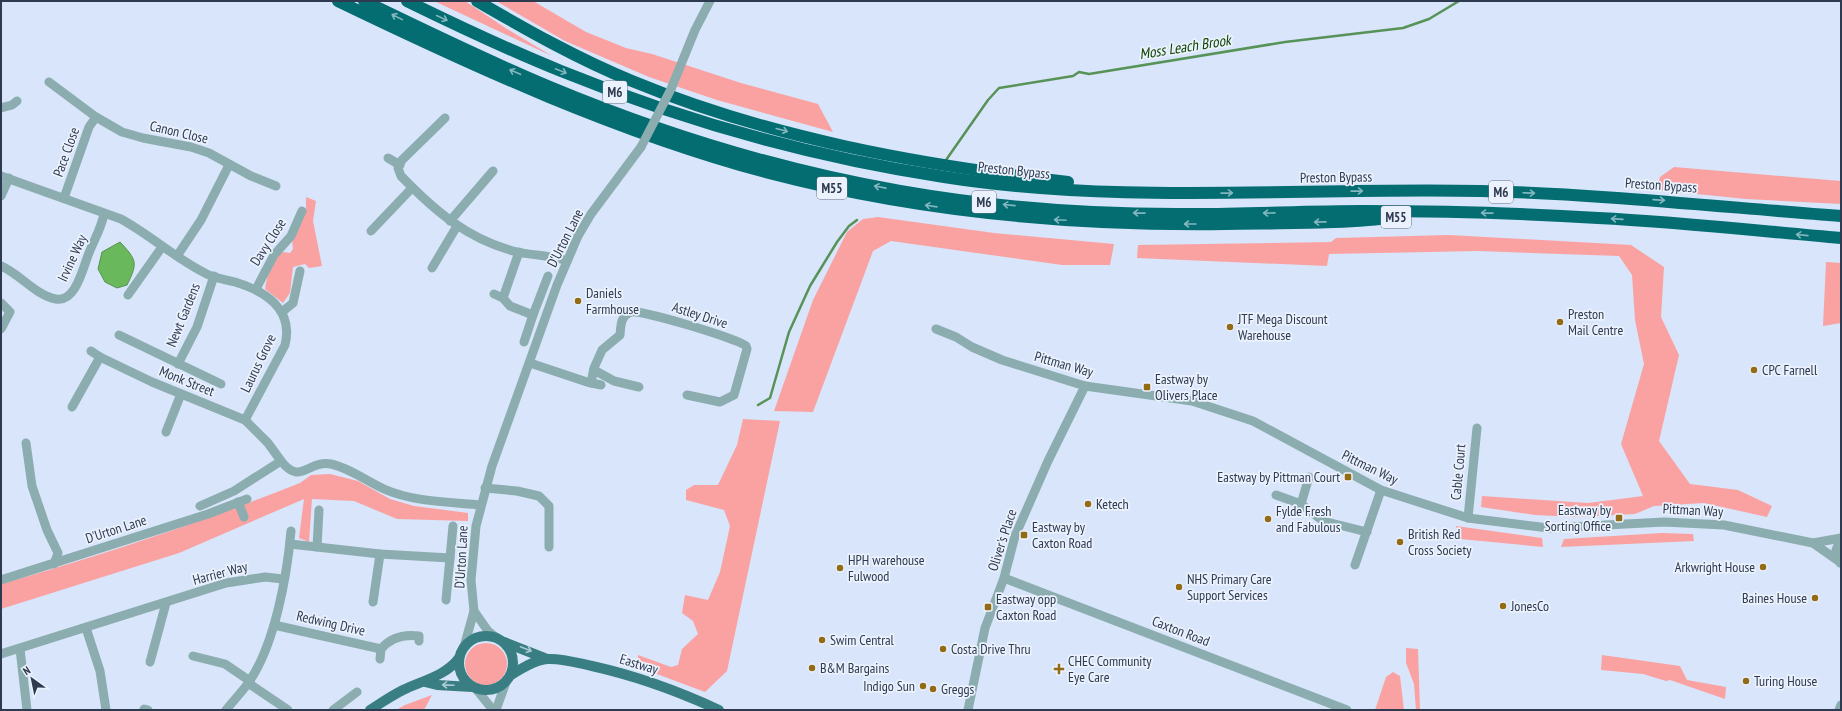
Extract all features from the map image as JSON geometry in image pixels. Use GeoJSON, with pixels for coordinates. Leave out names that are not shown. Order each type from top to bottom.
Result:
{"type":"FeatureCollection","features":[{"type":"Feature","properties":{"kind":"highway","name":"M55"},"geometry":{"type":"LineString","coordinates":[[338,1],[488,72],[546,96],[662,140],[770,173],[900,201],[1046,220],[1115,223],[1193,224],[1359,221],[1434,212]]}},
{"type":"Feature","properties":{"kind":"highway","name":"M6"},"geometry":{"type":"LineString","coordinates":[[364,1],[484,59],[537,82],[666,131],[773,163],[902,191],[1040,208],[1117,213],[1193,214],[1363,211],[1434,212],[1599,218],[1841,238]]}},
{"type":"Feature","properties":{"kind":"highway","name":"M6"},"geometry":{"type":"LineString","coordinates":[[407,1],[522,55],[626,96],[751,136],[833,156]]}},
{"type":"Feature","properties":{"kind":"highway","name":"M55"},"geometry":{"type":"LineString","coordinates":[[476,1],[510,26],[555,52],[609,78],[692,110],[833,156]]}},
{"type":"Feature","properties":{"kind":"highway","name":"M55"},"geometry":{"type":"LineString","coordinates":[[476,1],[558,47],[633,82],[686,101],[756,123],[868,151],[945,166],[1160,194]]}},
{"type":"Feature","properties":{"kind":"highway","name":"Preston Bypass"},"geometry":{"type":"LineString","coordinates":[[833,156],[943,177],[1029,188],[1160,194],[1481,191],[1601,196],[1841,216]]}},
{"type":"Feature","properties":{"kind":"main road"},"geometry":{"type":"LineString","coordinates":[[370,710],[403,690],[425,682],[451,667],[459,658],[464,647],[469,642],[483,636],[501,640],[513,657],[514,666],[509,678],[492,690],[437,685],[425,682]]}},
{"type":"Feature","properties":{"kind":"main road","name":"Eastway"},"geometry":{"type":"LineString","coordinates":[[501,640],[547,659],[566,660],[626,674],[680,692],[719,710]]}},
{"type":"Feature","properties":{"kind":"main road"},"geometry":{"type":"LineString","coordinates":[[459,658],[460,672],[463,678],[474,688]]}},
{"type":"Feature","properties":{"kind":"main road","name":"Eastway"},"geometry":{"type":"LineString","coordinates":[[509,678],[527,666],[547,659]]}},
{"type":"Feature","properties":{"kind":"street","name":"D'Urton Lane"},"geometry":{"type":"LineString","coordinates":[[464,647],[474,611],[471,580],[475,532],[481,505],[548,310],[578,236],[591,214],[642,147],[672,89],[695,30],[710,1]]}},
{"type":"Feature","properties":{"kind":"street","name":"Pace Close"},"geometry":{"type":"LineString","coordinates":[[49,82],[96,117],[122,132]]}},
{"type":"Feature","properties":{"kind":"street"},"geometry":{"type":"LineString","coordinates":[[1,108],[12,105],[17,101]]}},
{"type":"Feature","properties":{"kind":"street","name":"Pace Close"},"geometry":{"type":"LineString","coordinates":[[64,198],[89,127],[96,117]]}},
{"type":"Feature","properties":{"kind":"street"},"geometry":{"type":"LineString","coordinates":[[445,118],[429,128],[400,164],[398,168],[401,176],[435,210],[454,224],[496,246],[519,252],[552,256],[567,261]]}},
{"type":"Feature","properties":{"kind":"street","name":"Canon Close"},"geometry":{"type":"LineString","coordinates":[[122,132],[142,138],[191,147],[210,153],[229,165],[276,186]]}},
{"type":"Feature","properties":{"kind":"street"},"geometry":{"type":"LineString","coordinates":[[388,158],[400,164]]}},
{"type":"Feature","properties":{"kind":"street"},"geometry":{"type":"LineString","coordinates":[[177,256],[201,220],[229,165]]}},
{"type":"Feature","properties":{"kind":"street"},"geometry":{"type":"LineString","coordinates":[[432,268],[454,224],[493,171]]}},
{"type":"Feature","properties":{"kind":"street"},"geometry":{"type":"LineString","coordinates":[[1,196],[5,177]]}},
{"type":"Feature","properties":{"kind":"street","name":"Laurus Grove"},"geometry":{"type":"LineString","coordinates":[[5,177],[121,219],[204,273],[256,289],[271,299],[282,312],[288,332],[285,345],[245,420]]}},
{"type":"Feature","properties":{"kind":"street"},"geometry":{"type":"LineString","coordinates":[[371,231],[412,188]]}},
{"type":"Feature","properties":{"kind":"street","name":"Davy Close"},"geometry":{"type":"LineString","coordinates":[[256,289],[274,255],[291,236],[302,211]]}},
{"type":"Feature","properties":{"kind":"street","name":"Irvine Way"},"geometry":{"type":"LineString","coordinates":[[1,266],[43,294],[56,299],[64,299],[71,294],[83,272],[89,253],[101,228],[104,214]]}},
{"type":"Feature","properties":{"kind":"street"},"geometry":{"type":"LineString","coordinates":[[128,295],[162,247]]}},
{"type":"Feature","properties":{"kind":"street"},"geometry":{"type":"LineString","coordinates":[[503,298],[519,252]]}},
{"type":"Feature","properties":{"kind":"street"},"geometry":{"type":"LineString","coordinates":[[282,312],[293,302],[300,271]]}},
{"type":"Feature","properties":{"kind":"street","name":"Newt Gardens"},"geometry":{"type":"LineString","coordinates":[[178,364],[197,327],[214,276]]}},
{"type":"Feature","properties":{"kind":"street"},"geometry":{"type":"LineString","coordinates":[[524,342],[548,276]]}},
{"type":"Feature","properties":{"kind":"street"},"geometry":{"type":"LineString","coordinates":[[494,294],[503,298],[510,306],[533,315]]}},
{"type":"Feature","properties":{"kind":"street"},"geometry":{"type":"LineString","coordinates":[[1,303],[10,312],[1,329]]}},
{"type":"Feature","properties":{"kind":"street","name":"Astley Drive"},"geometry":{"type":"LineString","coordinates":[[530,363],[596,384],[594,370],[602,350],[620,335],[623,319],[630,312],[635,311],[697,328],[746,346],[747,349],[734,395],[720,402],[687,395]]}},
{"type":"Feature","properties":{"kind":"street","name":"Pittman Way"},"geometry":{"type":"LineString","coordinates":[[936,329],[956,337],[972,347],[1002,360],[1085,386],[1192,402],[1253,421],[1381,490],[1468,518],[1549,528],[1664,522],[1724,525],[1813,543],[1841,538]]}},
{"type":"Feature","properties":{"kind":"street","name":"Newt Gardens"},"geometry":{"type":"LineString","coordinates":[[119,335],[221,384]]}},
{"type":"Feature","properties":{"kind":"street","name":"Monk Street"},"geometry":{"type":"LineString","coordinates":[[91,351],[100,357],[181,394],[245,420],[268,443],[288,470],[293,472],[300,472],[317,465],[330,464],[347,470],[384,489],[400,495],[481,505]]}},
{"type":"Feature","properties":{"kind":"street"},"geometry":{"type":"LineString","coordinates":[[72,407],[100,357]]}},
{"type":"Feature","properties":{"kind":"street"},"geometry":{"type":"LineString","coordinates":[[594,370],[614,381],[638,388]]}},
{"type":"Feature","properties":{"kind":"street","name":"Oliver's Place"},"geometry":{"type":"LineString","coordinates":[[968,710],[985,628],[1004,578],[1015,536],[1031,497],[1085,386]]}},
{"type":"Feature","properties":{"kind":"street"},"geometry":{"type":"LineString","coordinates":[[166,432],[181,394]]}},
{"type":"Feature","properties":{"kind":"street","name":"Cable Court"},"geometry":{"type":"LineString","coordinates":[[1468,518],[1477,428]]}},
{"type":"Feature","properties":{"kind":"street"},"geometry":{"type":"LineString","coordinates":[[26,443],[32,486],[47,530],[58,554],[54,564]]}},
{"type":"Feature","properties":{"kind":"street"},"geometry":{"type":"LineString","coordinates":[[200,506],[234,491],[281,461]]}},
{"type":"Feature","properties":{"kind":"street"},"geometry":{"type":"LineString","coordinates":[[1301,504],[1309,477]]}},
{"type":"Feature","properties":{"kind":"street"},"geometry":{"type":"LineString","coordinates":[[486,488],[517,491],[539,496],[549,506],[549,547]]}},
{"type":"Feature","properties":{"kind":"street"},"geometry":{"type":"LineString","coordinates":[[1355,565],[1381,490]]}},
{"type":"Feature","properties":{"kind":"street"},"geometry":{"type":"LineString","coordinates":[[1276,495],[1301,504],[1323,521],[1367,532]]}},
{"type":"Feature","properties":{"kind":"street","name":"D'Urton Lane"},"geometry":{"type":"LineString","coordinates":[[1,580],[208,514],[247,498]]}},
{"type":"Feature","properties":{"kind":"street"},"geometry":{"type":"LineString","coordinates":[[238,502],[244,517]]}},
{"type":"Feature","properties":{"kind":"street"},"geometry":{"type":"LineString","coordinates":[[317,547],[319,510]]}},
{"type":"Feature","properties":{"kind":"street"},"geometry":{"type":"LineString","coordinates":[[446,600],[453,526]]}},
{"type":"Feature","properties":{"kind":"street","name":"Redwing Drive"},"geometry":{"type":"LineString","coordinates":[[226,710],[249,682],[268,644],[274,625],[290,544],[291,531]]}},
{"type":"Feature","properties":{"kind":"street"},"geometry":{"type":"LineString","coordinates":[[1840,563],[1836,550],[1841,538]]}},
{"type":"Feature","properties":{"kind":"street","name":"Pittman Way"},"geometry":{"type":"LineString","coordinates":[[1813,543],[1840,563]]}},
{"type":"Feature","properties":{"kind":"street"},"geometry":{"type":"LineString","coordinates":[[290,544],[380,554],[450,558]]}},
{"type":"Feature","properties":{"kind":"street"},"geometry":{"type":"LineString","coordinates":[[373,602],[380,554]]}},
{"type":"Feature","properties":{"kind":"street","name":"Harrier Way"},"geometry":{"type":"LineString","coordinates":[[1,654],[166,604],[226,583],[265,577],[283,579]]}},
{"type":"Feature","properties":{"kind":"street","name":"Caxton Road"},"geometry":{"type":"LineString","coordinates":[[1004,578],[1347,710]]}},
{"type":"Feature","properties":{"kind":"street"},"geometry":{"type":"LineString","coordinates":[[150,662],[166,604]]}},
{"type":"Feature","properties":{"kind":"street","name":"D'Urton Lane"},"geometry":{"type":"LineString","coordinates":[[474,611],[488,631],[501,640]]}},
{"type":"Feature","properties":{"kind":"street","name":"Redwing Drive"},"geometry":{"type":"LineString","coordinates":[[274,625],[381,649]]}},
{"type":"Feature","properties":{"kind":"street"},"geometry":{"type":"LineString","coordinates":[[86,628],[100,671],[106,710]]}},
{"type":"Feature","properties":{"kind":"street","name":"Redwing Drive"},"geometry":{"type":"LineString","coordinates":[[380,659],[381,649],[390,640],[403,635],[419,636],[419,640]]}},
{"type":"Feature","properties":{"kind":"street"},"geometry":{"type":"LineString","coordinates":[[20,649],[27,710]]}},
{"type":"Feature","properties":{"kind":"street"},"geometry":{"type":"LineString","coordinates":[[193,656],[225,664],[288,710]]}},
{"type":"Feature","properties":{"kind":"street"},"geometry":{"type":"LineString","coordinates":[[474,688],[494,710],[509,678]]}},
{"type":"Feature","properties":{"kind":"street"},"geometry":{"type":"LineString","coordinates":[[333,710],[357,692]]}},
{"type":"Feature","properties":{"kind":"street"},"geometry":{"type":"LineString","coordinates":[[1840,710],[1841,705]]}},
{"type":"Feature","properties":{"kind":"shaded area"},"geometry":{"type":"Polygon","coordinates":[[[434,1],[465,1],[552,56],[434,1]]]}},
{"type":"Feature","properties":{"kind":"shaded area"},"geometry":{"type":"Polygon","coordinates":[[[496,1],[533,1],[586,32],[626,48],[652,54],[741,83],[818,104],[833,132],[717,100],[649,77],[565,41],[496,1]]]}},
{"type":"Feature","properties":{"kind":"shaded area"},"geometry":{"type":"Polygon","coordinates":[[[1674,167],[1841,181],[1841,204],[1746,199],[1657,190],[1660,177],[1674,167]]]}},
{"type":"Feature","properties":{"kind":"shaded area"},"geometry":{"type":"Polygon","coordinates":[[[306,197],[316,201],[313,221],[322,266],[309,268],[305,264],[293,267],[290,293],[283,303],[265,289],[266,284],[273,263],[279,255],[283,252],[290,253],[293,249],[292,240],[306,211],[306,197]]]}},
{"type":"Feature","properties":{"kind":"shaded area"},"geometry":{"type":"Polygon","coordinates":[[[878,217],[994,233],[1114,244],[1110,265],[1062,265],[891,241],[873,251],[813,412],[774,411],[813,300],[847,232],[863,219],[878,217]]]}},
{"type":"Feature","properties":{"kind":"shaded area"},"geometry":{"type":"Polygon","coordinates":[[[1449,235],[1631,245],[1664,267],[1661,317],[1679,355],[1659,441],[1690,484],[1738,490],[1772,506],[1767,517],[1704,503],[1654,506],[1635,514],[1576,517],[1535,515],[1481,507],[1482,496],[1588,503],[1643,496],[1621,444],[1644,364],[1635,320],[1632,275],[1619,256],[1478,251],[1329,254],[1327,266],[1137,258],[1138,245],[1331,242],[1336,238],[1449,235]]]}},
{"type":"Feature","properties":{"kind":"shaded area"},"geometry":{"type":"Polygon","coordinates":[[[120,242],[133,258],[134,266],[127,285],[117,288],[105,282],[98,269],[102,252],[120,242]]]}},
{"type":"Feature","properties":{"kind":"shaded area"},"geometry":{"type":"Polygon","coordinates":[[[1826,262],[1841,263],[1841,323],[1823,326],[1826,262]]]}},
{"type":"Feature","properties":{"kind":"shaded area"},"geometry":{"type":"Polygon","coordinates":[[[743,419],[780,421],[727,671],[705,692],[638,667],[638,655],[671,667],[678,665],[682,649],[698,634],[693,621],[682,613],[685,595],[708,600],[720,572],[730,526],[724,510],[686,500],[686,490],[694,485],[718,485],[737,445],[743,419]]]}},
{"type":"Feature","properties":{"kind":"shaded area"},"geometry":{"type":"Polygon","coordinates":[[[330,474],[358,481],[390,499],[414,506],[468,513],[468,521],[397,519],[354,501],[312,499],[309,542],[299,538],[304,499],[179,553],[1,609],[1,584],[115,550],[189,524],[300,483],[311,475],[330,474]]]}},
{"type":"Feature","properties":{"kind":"shaded area"},"geometry":{"type":"Polygon","coordinates":[[[1456,526],[1542,538],[1543,547],[1460,539],[1456,526]]]}},
{"type":"Feature","properties":{"kind":"shaded area"},"geometry":{"type":"Polygon","coordinates":[[[1662,533],[1693,534],[1694,541],[1561,547],[1564,539],[1662,533]]]}},
{"type":"Feature","properties":{"kind":"shaded area"},"geometry":{"type":"Polygon","coordinates":[[[482,643],[490,643],[498,646],[504,652],[507,664],[504,676],[498,682],[490,685],[482,685],[474,682],[468,676],[465,668],[465,660],[468,652],[474,646],[482,643]]]}},
{"type":"Feature","properties":{"kind":"shaded area"},"geometry":{"type":"Polygon","coordinates":[[[1406,648],[1418,649],[1420,710],[1416,710],[1414,684],[1406,663],[1406,648]]]}},
{"type":"Feature","properties":{"kind":"shaded area"},"geometry":{"type":"Polygon","coordinates":[[[1602,655],[1680,666],[1687,680],[1726,687],[1725,699],[1670,680],[1666,681],[1643,674],[1601,670],[1602,655]]]}},
{"type":"Feature","properties":{"kind":"shaded area"},"geometry":{"type":"Polygon","coordinates":[[[1393,672],[1400,676],[1404,710],[1375,710],[1386,677],[1393,672]]]}},
{"type":"Feature","properties":{"kind":"shaded area"},"geometry":{"type":"Polygon","coordinates":[[[432,695],[424,710],[396,710],[405,705],[432,695]]]}},
{"type":"Feature","properties":{"kind":"waterway","name":"Moss Leach Brook"},"geometry":{"type":"LineString","coordinates":[[946,160],[988,100],[999,88],[1073,76],[1079,72],[1089,74],[1285,42],[1403,28],[1429,19],[1459,1]]}},
{"type":"Feature","properties":{"kind":"waterway","name":"Moss Leach Brook"},"geometry":{"type":"LineString","coordinates":[[758,405],[770,398],[789,332],[810,286],[837,242],[849,226],[857,220]]}},
{"type":"Feature","properties":{"kind":"place","name":"Daniels Farmhouse"},"geometry":{"type":"Point","coordinates":[578,301]}},
{"type":"Feature","properties":{"kind":"place","name":"Preston Mail Centre"},"geometry":{"type":"Point","coordinates":[1560,322]}},
{"type":"Feature","properties":{"kind":"place","name":"JTF Mega Discount Warehouse"},"geometry":{"type":"Point","coordinates":[1230,327]}},
{"type":"Feature","properties":{"kind":"place","name":"CPC Farnell"},"geometry":{"type":"Point","coordinates":[1754,370]}},
{"type":"Feature","properties":{"kind":"place","name":"Eastway by Olivers Place"},"geometry":{"type":"Point","coordinates":[1147,387]}},
{"type":"Feature","properties":{"kind":"place","name":"Eastway by Pittman Court"},"geometry":{"type":"Point","coordinates":[1348,477]}},
{"type":"Feature","properties":{"kind":"place","name":"Ketech"},"geometry":{"type":"Point","coordinates":[1088,504]}},
{"type":"Feature","properties":{"kind":"place","name":"Eastway by Sorting Office"},"geometry":{"type":"Point","coordinates":[1619,518]}},
{"type":"Feature","properties":{"kind":"place","name":"Fylde Fresh and Fabulous"},"geometry":{"type":"Point","coordinates":[1268,519]}},
{"type":"Feature","properties":{"kind":"place","name":"Eastway by Caxton Road"},"geometry":{"type":"Point","coordinates":[1024,535]}},
{"type":"Feature","properties":{"kind":"place","name":"British Red Cross Society"},"geometry":{"type":"Point","coordinates":[1400,542]}},
{"type":"Feature","properties":{"kind":"place","name":"Arkwright House"},"geometry":{"type":"Point","coordinates":[1763,567]}},
{"type":"Feature","properties":{"kind":"place","name":"HPH warehouse Fulwood"},"geometry":{"type":"Point","coordinates":[840,568]}},
{"type":"Feature","properties":{"kind":"place","name":"NHS Primary Care Support Services"},"geometry":{"type":"Point","coordinates":[1179,587]}},
{"type":"Feature","properties":{"kind":"place","name":"Baines House"},"geometry":{"type":"Point","coordinates":[1815,598]}},
{"type":"Feature","properties":{"kind":"place","name":"JonesCo"},"geometry":{"type":"Point","coordinates":[1503,606]}},
{"type":"Feature","properties":{"kind":"place","name":"Eastway opp Caxton Road"},"geometry":{"type":"Point","coordinates":[988,607]}},
{"type":"Feature","properties":{"kind":"place","name":"Swim Central"},"geometry":{"type":"Point","coordinates":[822,640]}},
{"type":"Feature","properties":{"kind":"place","name":"Costa Drive Thru"},"geometry":{"type":"Point","coordinates":[943,649]}},
{"type":"Feature","properties":{"kind":"place","name":"B&M Bargains"},"geometry":{"type":"Point","coordinates":[812,668]}},
{"type":"Feature","properties":{"kind":"place","name":"CHEC Community Eye Care"},"geometry":{"type":"Point","coordinates":[1059,669]}},
{"type":"Feature","properties":{"kind":"place","name":"Turing House"},"geometry":{"type":"Point","coordinates":[1746,681]}},
{"type":"Feature","properties":{"kind":"place","name":"Indigo Sun"},"geometry":{"type":"Point","coordinates":[923,686]}},
{"type":"Feature","properties":{"kind":"place","name":"Greggs"},"geometry":{"type":"Point","coordinates":[933,689]}}]}
